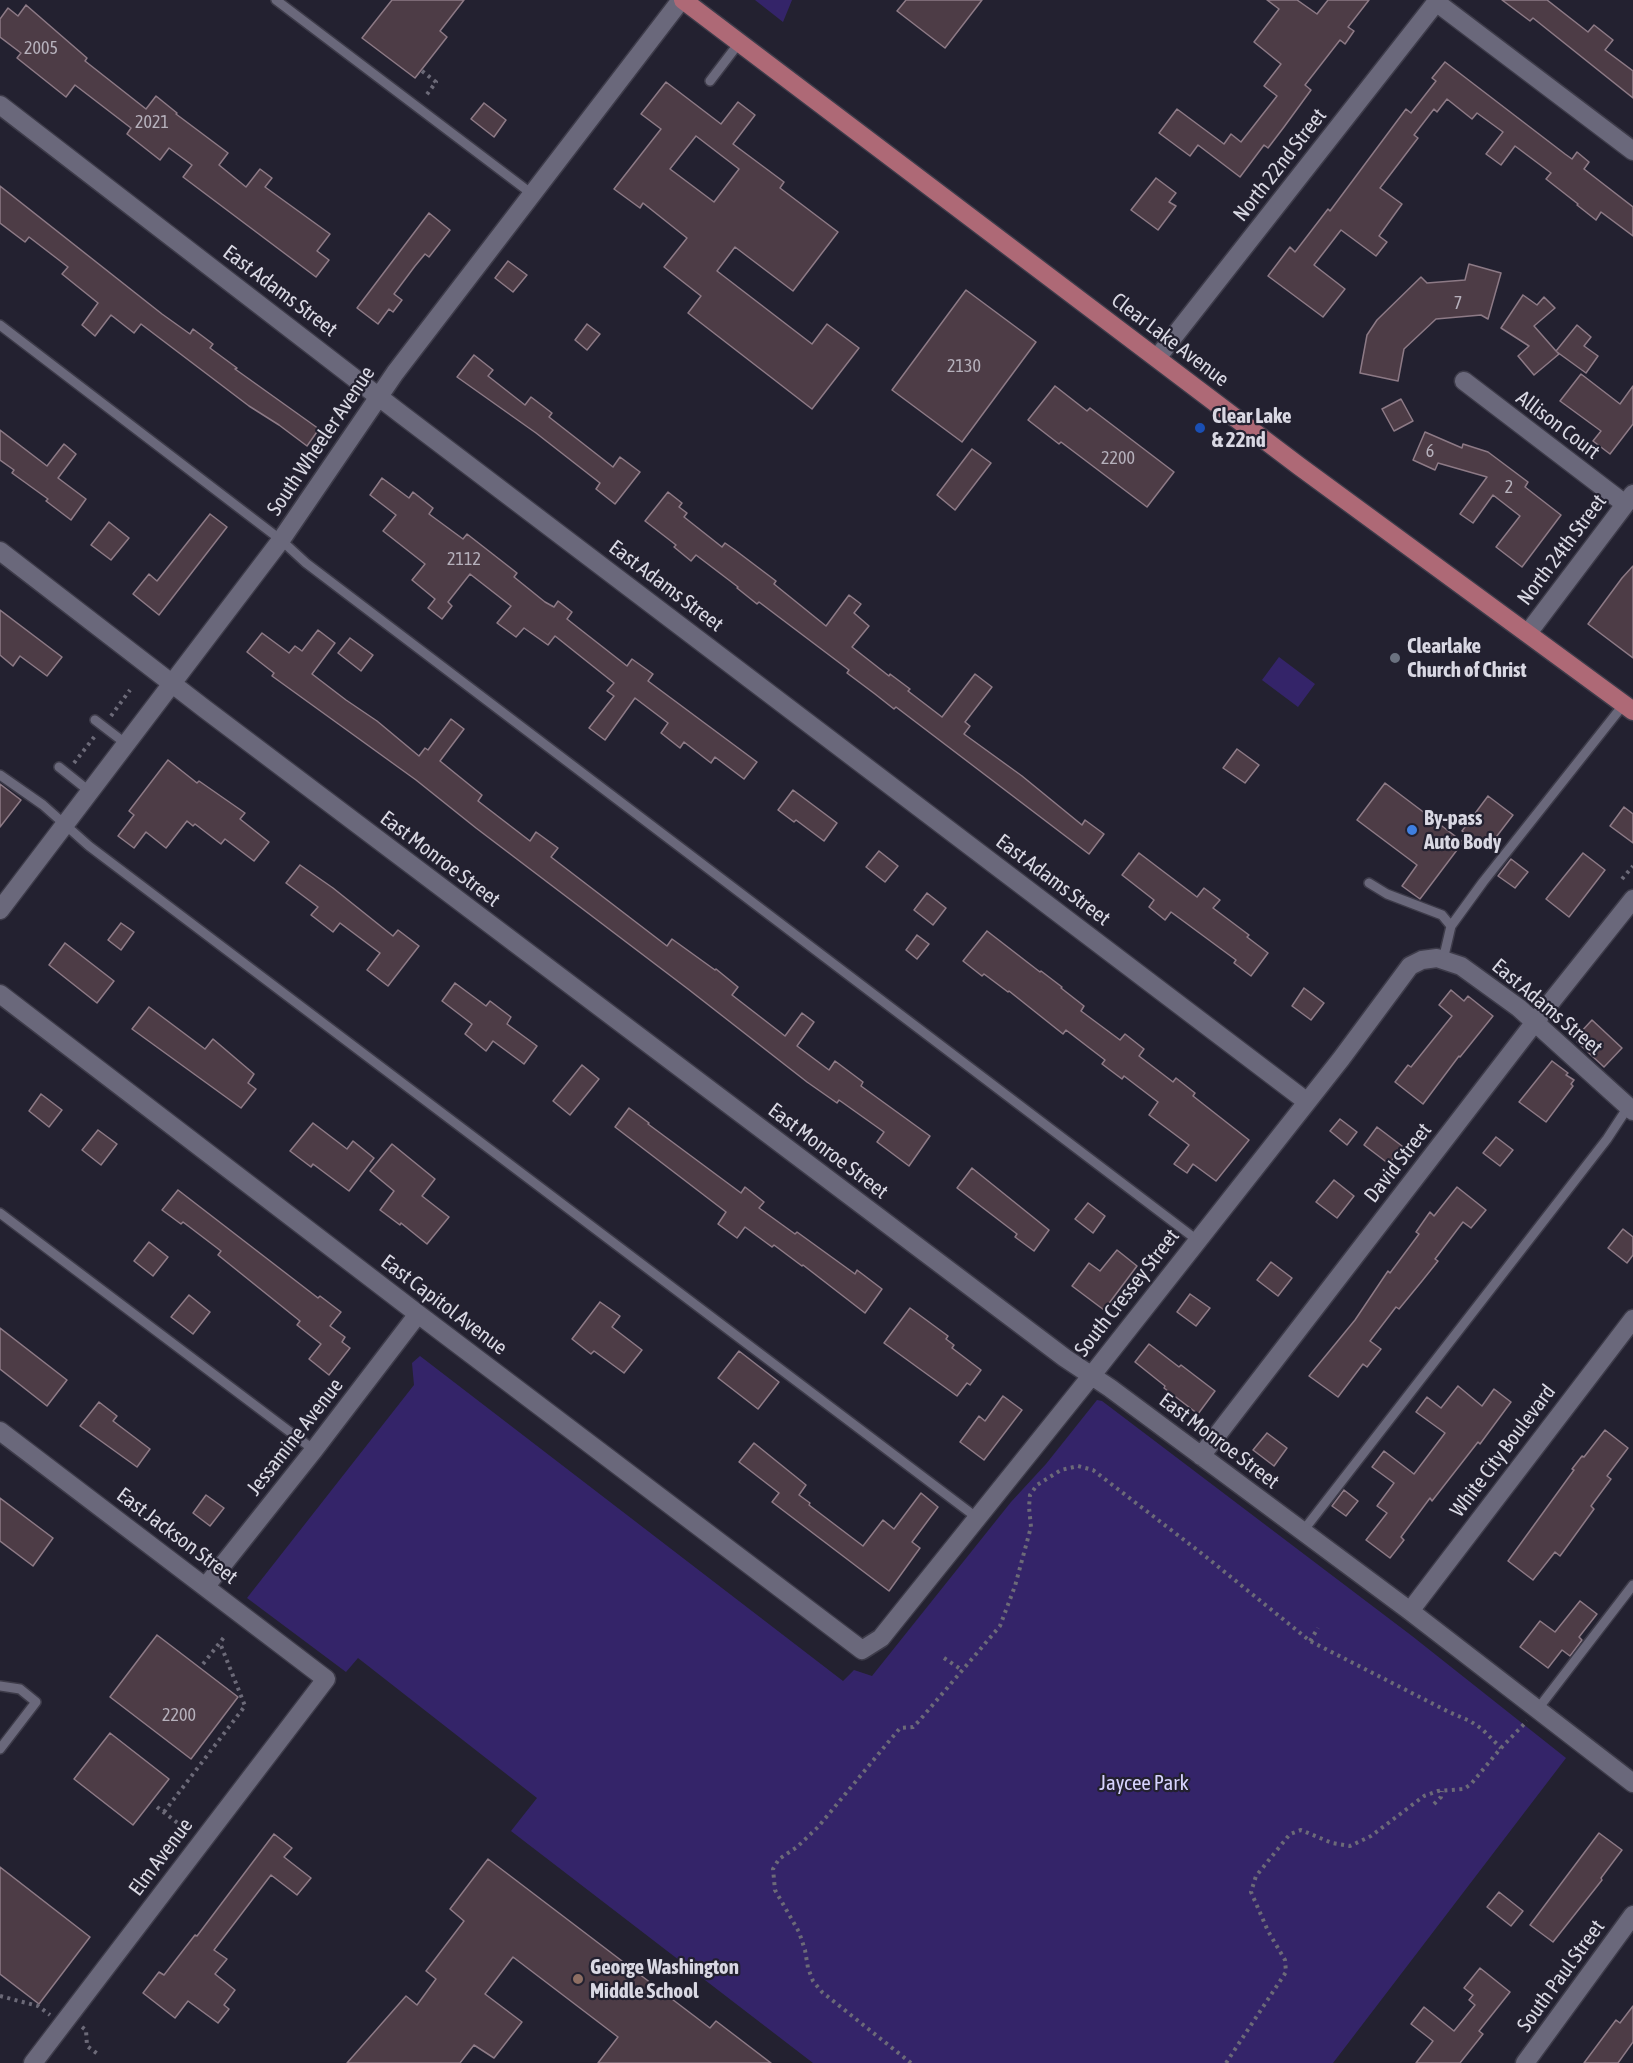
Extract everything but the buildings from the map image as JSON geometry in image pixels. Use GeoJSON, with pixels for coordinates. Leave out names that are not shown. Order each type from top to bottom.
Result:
{"type":"FeatureCollection","features":[{"type":"Feature","properties":{"kind":"main road","name":"Clear Lake Avenue"},"geometry":{"type":"LineString","coordinates":[[682,0],[1299,466],[1628,707]]}},
{"type":"Feature","properties":{"kind":"street","name":"South Wheeler Avenue"},"geometry":{"type":"LineString","coordinates":[[0,910],[281,540],[395,373],[682,0]]}},
{"type":"Feature","properties":{"kind":"street"},"geometry":{"type":"LineString","coordinates":[[1437,1],[1633,151]]}},
{"type":"Feature","properties":{"kind":"street","name":"North 22nd Street"},"geometry":{"type":"LineString","coordinates":[[1157,358],[1437,1]]}},
{"type":"Feature","properties":{"kind":"street","name":"East Adams Street"},"geometry":{"type":"LineString","coordinates":[[0,105],[379,397],[1306,1101]]}},
{"type":"Feature","properties":{"kind":"street","name":"Allison Court"},"geometry":{"type":"LineString","coordinates":[[1464,381],[1629,499]]}},
{"type":"Feature","properties":{"kind":"street","name":"North 24th Street"},"geometry":{"type":"LineString","coordinates":[[1528,633],[1629,499]]}},
{"type":"Feature","properties":{"kind":"street","name":"East Monroe Street"},"geometry":{"type":"LineString","coordinates":[[0,551],[171,683],[1046,1344],[1092,1375],[1410,1611],[1633,1783]]}},
{"type":"Feature","properties":{"kind":"street","name":"David Street"},"geometry":{"type":"LineString","coordinates":[[1202,1456],[1535,1022],[1633,899]]}},
{"type":"Feature","properties":{"kind":"street","name":"East Adams Street"},"geometry":{"type":"LineString","coordinates":[[1422,960],[1437,958],[1461,966],[1535,1022],[1550,1038],[1631,1106]]}},
{"type":"Feature","properties":{"kind":"street","name":"South Cressey Street"},"geometry":{"type":"LineString","coordinates":[[862,1650],[881,1638],[1341,1059],[1397,982],[1410,966],[1422,960]]}},
{"type":"Feature","properties":{"kind":"street","name":"East Capitol Avenue"},"geometry":{"type":"LineString","coordinates":[[0,994],[862,1650]]}},
{"type":"Feature","properties":{"kind":"street","name":"Jessamine Avenue"},"geometry":{"type":"LineString","coordinates":[[206,1586],[418,1314]]}},
{"type":"Feature","properties":{"kind":"street","name":"White City Boulevard"},"geometry":{"type":"LineString","coordinates":[[1410,1611],[1633,1319]]}},
{"type":"Feature","properties":{"kind":"street","name":"East Jackson Street"},"geometry":{"type":"LineString","coordinates":[[0,1431],[326,1679]]}},
{"type":"Feature","properties":{"kind":"street","name":"Elm Avenue"},"geometry":{"type":"LineString","coordinates":[[33,2063],[326,1679]]}},
{"type":"Feature","properties":{"kind":"street","name":"South Paul Street"},"geometry":{"type":"LineString","coordinates":[[1525,2063],[1633,1915]]}},
{"type":"Feature","properties":{"kind":"lane"},"geometry":{"type":"LineString","coordinates":[[276,0],[532,194]]}},
{"type":"Feature","properties":{"kind":"lane"},"geometry":{"type":"LineString","coordinates":[[710,81],[740,43]]}},
{"type":"Feature","properties":{"kind":"lane"},"geometry":{"type":"LineString","coordinates":[[0,325],[281,540],[306,563],[1197,1240]]}},
{"type":"Feature","properties":{"kind":"lane"},"geometry":{"type":"LineString","coordinates":[[1443,960],[1451,926],[1483,882],[1628,707]]}},
{"type":"Feature","properties":{"kind":"lane"},"geometry":{"type":"LineString","coordinates":[[99,723],[125,743]]}},
{"type":"Feature","properties":{"kind":"lane"},"geometry":{"type":"LineString","coordinates":[[63,770],[89,791]]}},
{"type":"Feature","properties":{"kind":"lane"},"geometry":{"type":"LineString","coordinates":[[0,775],[43,805],[89,846],[976,1517]]}},
{"type":"Feature","properties":{"kind":"lane"},"geometry":{"type":"LineString","coordinates":[[1370,883],[1387,894],[1442,915],[1451,926]]}},
{"type":"Feature","properties":{"kind":"lane"},"geometry":{"type":"LineString","coordinates":[[1303,1532],[1631,1106]]}},
{"type":"Feature","properties":{"kind":"lane"},"geometry":{"type":"LineString","coordinates":[[0,1213],[314,1450]]}},
{"type":"Feature","properties":{"kind":"lane"},"geometry":{"type":"LineString","coordinates":[[1537,1710],[1633,1585]]}},
{"type":"Feature","properties":{"kind":"lane"},"geometry":{"type":"LineString","coordinates":[[0,1686],[20,1689],[36,1702],[0,1749]]}},
{"type":"Feature","properties":{"kind":"path"},"geometry":{"type":"LineString","coordinates":[[422,71],[436,82],[423,100]]}},
{"type":"Feature","properties":{"kind":"path"},"geometry":{"type":"LineString","coordinates":[[63,770],[99,723],[130,690]]}},
{"type":"Feature","properties":{"kind":"path"},"geometry":{"type":"LineString","coordinates":[[1622,879],[1633,866]]}},
{"type":"Feature","properties":{"kind":"path"},"geometry":{"type":"LineString","coordinates":[[911,2063],[822,1992],[813,1981],[799,1932],[775,1890],[773,1869],[779,1859],[797,1847],[818,1827],[900,1728],[913,1727],[1000,1626],[1031,1527],[1030,1495],[1037,1485],[1049,1477],[1069,1467],[1078,1466],[1093,1470],[1168,1526],[1310,1641],[1449,1712],[1470,1720],[1501,1748]]}},
{"type":"Feature","properties":{"kind":"path"},"geometry":{"type":"LineString","coordinates":[[1310,1641],[1318,1628]]}},
{"type":"Feature","properties":{"kind":"path"},"geometry":{"type":"LineString","coordinates":[[203,1664],[225,1636]]}},
{"type":"Feature","properties":{"kind":"path"},"geometry":{"type":"LineString","coordinates":[[164,1812],[245,1706],[220,1643]]}},
{"type":"Feature","properties":{"kind":"path"},"geometry":{"type":"LineString","coordinates":[[944,1658],[962,1670]]}},
{"type":"Feature","properties":{"kind":"path"},"geometry":{"type":"LineString","coordinates":[[1226,2063],[1286,1972],[1285,1960],[1268,1931],[1251,1892],[1256,1876],[1290,1834],[1296,1831],[1307,1832],[1332,1843],[1350,1846],[1371,1836],[1424,1796],[1442,1791],[1464,1789],[1471,1785],[1501,1748],[1537,1710]]}},
{"type":"Feature","properties":{"kind":"path"},"geometry":{"type":"LineString","coordinates":[[1434,1804],[1441,1797],[1442,1791]]}},
{"type":"Feature","properties":{"kind":"path"},"geometry":{"type":"LineString","coordinates":[[157,1807],[191,1833]]}},
{"type":"Feature","properties":{"kind":"path"},"geometry":{"type":"LineString","coordinates":[[0,1996],[38,2006],[50,2015]]}},
{"type":"Feature","properties":{"kind":"path"},"geometry":{"type":"LineString","coordinates":[[79,2025],[86,2030],[87,2046],[99,2055]]}},
{"type":"Feature","properties":{"kind":"green space"},"geometry":{"type":"Polygon","coordinates":[[[755,0],[792,0],[783,22],[755,0]]]}},
{"type":"Feature","properties":{"kind":"green space"},"geometry":{"type":"Polygon","coordinates":[[[1279,657],[1315,684],[1298,707],[1262,680],[1279,657]]]}},
{"type":"Feature","properties":{"kind":"green space","name":"Jaycee Park"},"geometry":{"type":"Polygon","coordinates":[[[420,1356],[843,1681],[854,1670],[872,1676],[1011,1502],[1046,1464],[1097,1400],[1102,1401],[1412,1636],[1566,1758],[1333,2063],[813,2063],[511,1831],[537,1798],[358,1658],[346,1672],[247,1598],[414,1385],[412,1363],[420,1356]]]}},
{"type":"Feature","properties":{"kind":"place","name":"Clear Lake & 22nd"},"geometry":{"type":"Point","coordinates":[1200,428]}},
{"type":"Feature","properties":{"kind":"place","name":"Clearlake Church of Christ"},"geometry":{"type":"Point","coordinates":[1395,658]}},
{"type":"Feature","properties":{"kind":"place","name":"By-pass Auto Body"},"geometry":{"type":"Point","coordinates":[1412,830]}},
{"type":"Feature","properties":{"kind":"place","name":"George Washington Middle School"},"geometry":{"type":"Point","coordinates":[578,1979]}}]}
